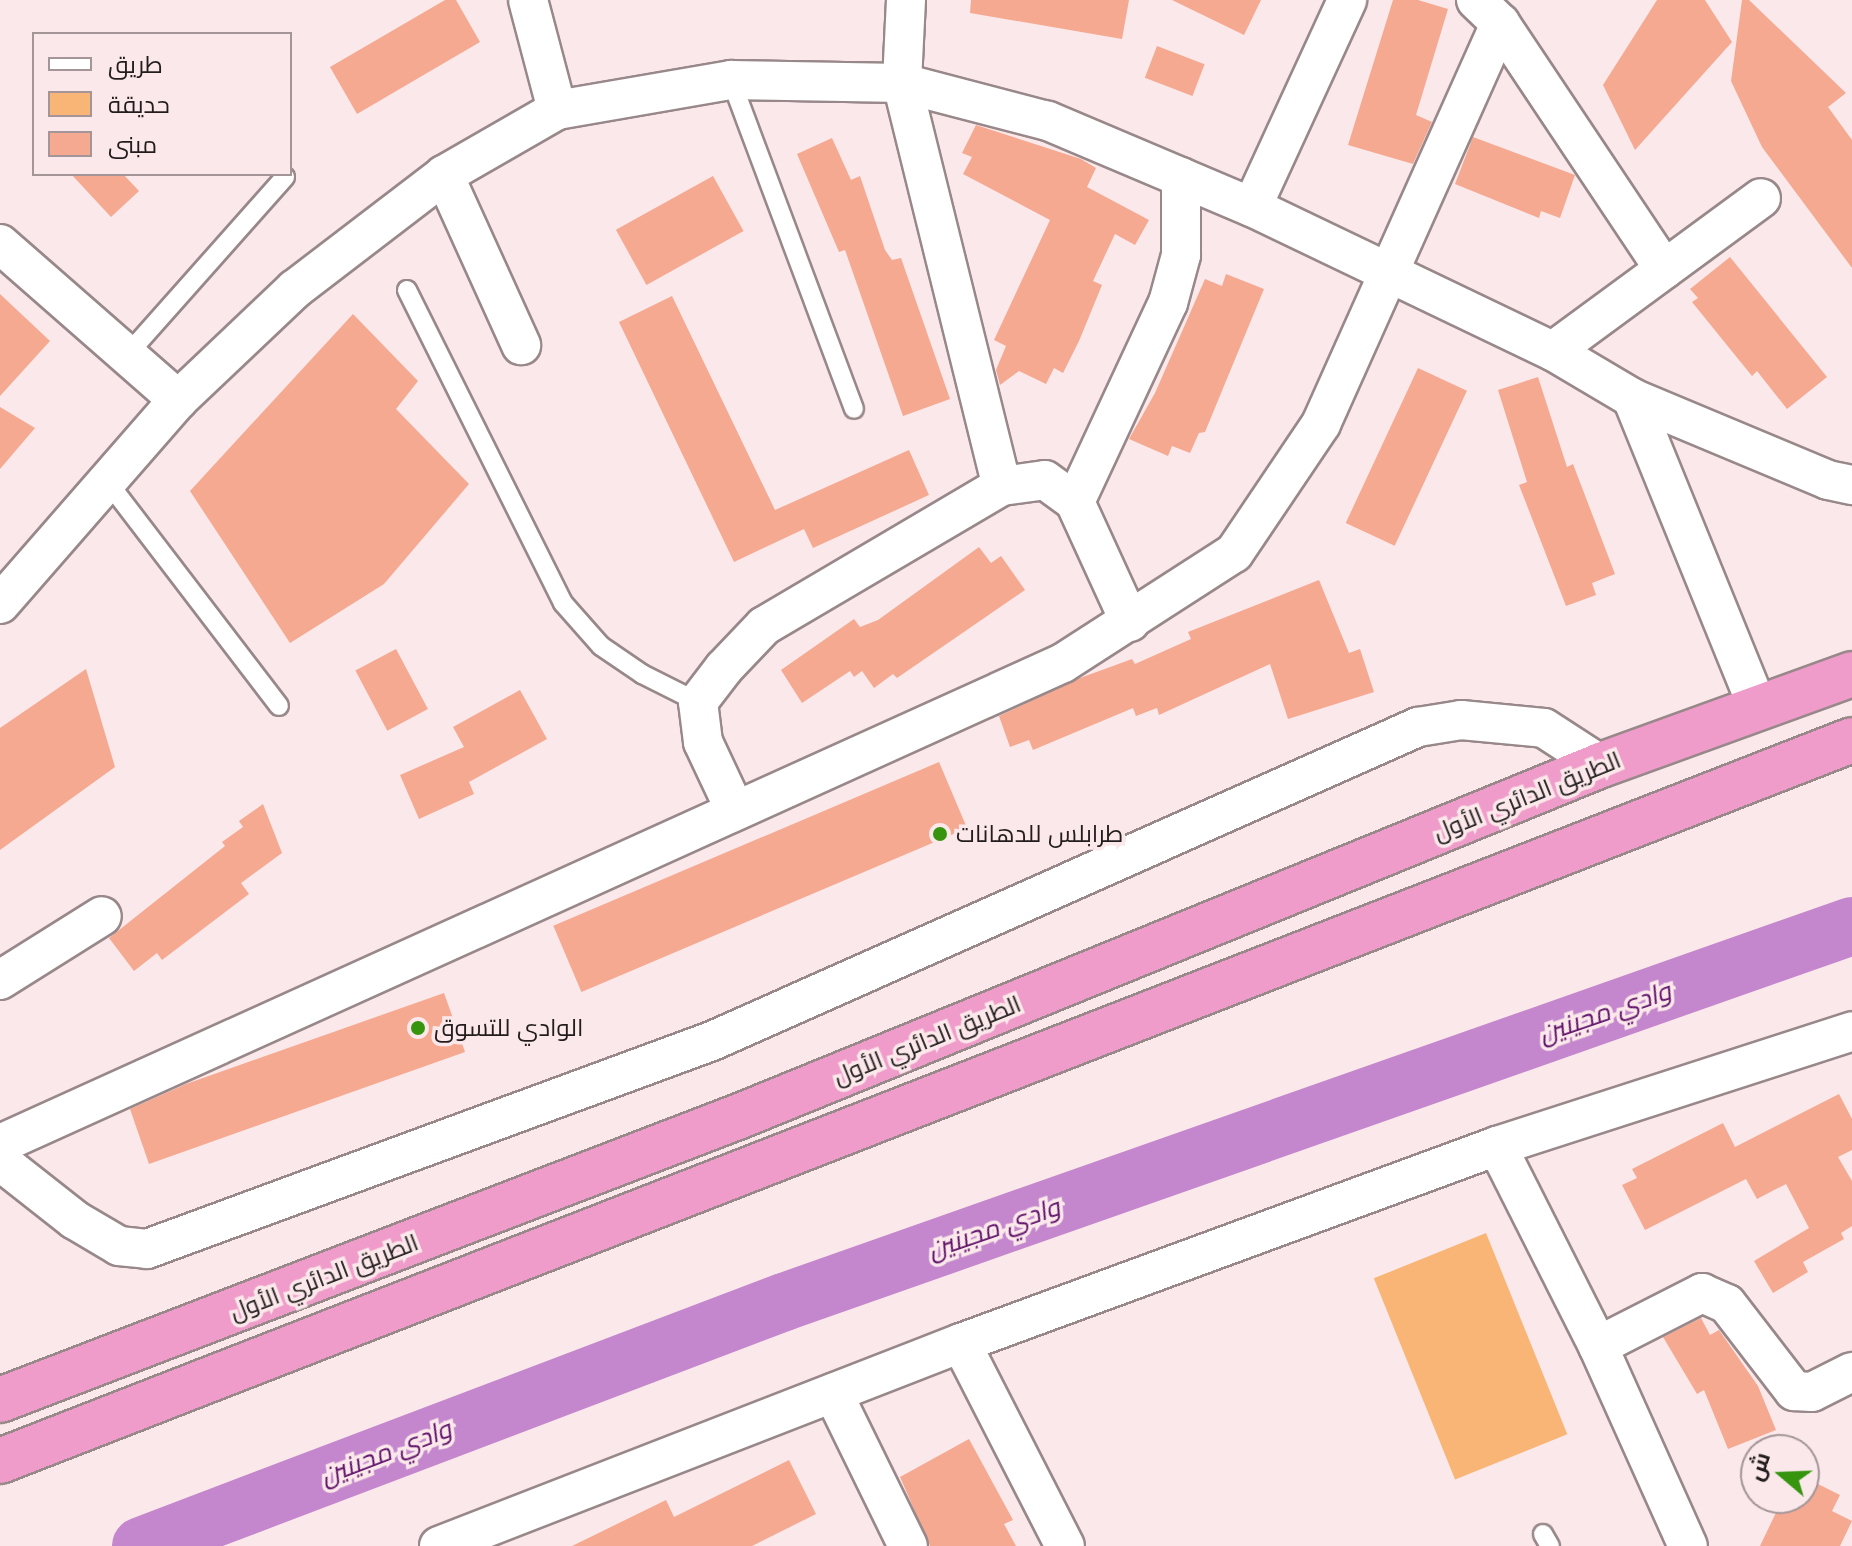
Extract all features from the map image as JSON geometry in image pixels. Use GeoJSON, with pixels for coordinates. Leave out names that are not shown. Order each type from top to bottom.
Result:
{"type":"FeatureCollection","features":[{"type":"Feature","properties":{"kind":"highway","name":"الطريق الدائري الأول"},"geometry":{"type":"LineString","coordinates":[[0,1400],[696,1133],[1601,765],[1852,674]]}},
{"type":"Feature","properties":{"kind":"highway"},"geometry":{"type":"LineString","coordinates":[[0,1461],[1852,740]]}},
{"type":"Feature","properties":{"kind":"street"},"geometry":{"type":"LineString","coordinates":[[528,0],[557,110]]}},
{"type":"Feature","properties":{"kind":"street"},"geometry":{"type":"LineString","coordinates":[[906,0],[902,83],[1002,486]]}},
{"type":"Feature","properties":{"kind":"street"},"geometry":{"type":"LineString","coordinates":[[1252,207],[1347,0]]}},
{"type":"Feature","properties":{"kind":"street"},"geometry":{"type":"LineString","coordinates":[[1488,11],[1664,269]]}},
{"type":"Feature","properties":{"kind":"street"},"geometry":{"type":"LineString","coordinates":[[0,1144],[734,808],[1063,663],[1234,553],[1321,424],[1386,275],[1488,11]]}},
{"type":"Feature","properties":{"kind":"street"},"geometry":{"type":"LineString","coordinates":[[0,604],[178,400],[295,289],[444,175],[557,110],[731,80],[902,83],[1048,121],[1252,207],[1386,275],[1553,351],[1632,398],[1828,480],[1852,485]]}},
{"type":"Feature","properties":{"kind":"street"},"geometry":{"type":"LineString","coordinates":[[444,175],[521,345]]}},
{"type":"Feature","properties":{"kind":"street"},"geometry":{"type":"LineString","coordinates":[[1075,502],[1168,303],[1181,255],[1181,177]]}},
{"type":"Feature","properties":{"kind":"street"},"geometry":{"type":"LineString","coordinates":[[1553,351],[1761,198]]}},
{"type":"Feature","properties":{"kind":"street"},"geometry":{"type":"LineString","coordinates":[[0,244],[178,400]]}},
{"type":"Feature","properties":{"kind":"street"},"geometry":{"type":"LineString","coordinates":[[1632,398],[1757,706]]}},
{"type":"Feature","properties":{"kind":"street"},"geometry":{"type":"LineString","coordinates":[[734,808],[703,742],[698,702],[764,626],[1002,486],[1045,480],[1075,502],[1130,622]]}},
{"type":"Feature","properties":{"kind":"street"},"geometry":{"type":"LineString","coordinates":[[0,1161],[108,1240],[147,1249],[712,1041],[1418,727],[1461,720],[1544,728],[1601,765]]}},
{"type":"Feature","properties":{"kind":"street"},"geometry":{"type":"LineString","coordinates":[[0,980],[102,916]]}},
{"type":"Feature","properties":{"kind":"street"},"geometry":{"type":"LineString","coordinates":[[439,1546],[961,1343],[1497,1146],[1852,1031]]}},
{"type":"Feature","properties":{"kind":"street"},"geometry":{"type":"LineString","coordinates":[[1497,1146],[1598,1346],[1688,1546]]}},
{"type":"Feature","properties":{"kind":"street"},"geometry":{"type":"LineString","coordinates":[[1598,1346],[1702,1293],[1727,1304],[1794,1391],[1812,1392],[1852,1372]]}},
{"type":"Feature","properties":{"kind":"street"},"geometry":{"type":"LineString","coordinates":[[961,1343],[1065,1546]]}},
{"type":"Feature","properties":{"kind":"street"},"geometry":{"type":"LineString","coordinates":[[833,1393],[899,1543]]}},
{"type":"Feature","properties":{"kind":"lane"},"geometry":{"type":"LineString","coordinates":[[731,80],[854,409]]}},
{"type":"Feature","properties":{"kind":"lane"},"geometry":{"type":"LineString","coordinates":[[127,355],[285,177]]}},
{"type":"Feature","properties":{"kind":"lane"},"geometry":{"type":"LineString","coordinates":[[407,290],[563,603],[601,646],[642,674],[698,702]]}},
{"type":"Feature","properties":{"kind":"lane"},"geometry":{"type":"LineString","coordinates":[[107,481],[279,706]]}},
{"type":"Feature","properties":{"kind":"green space"},"geometry":{"type":"Polygon","coordinates":[[[1486,1233],[1567,1434],[1455,1480],[1374,1278],[1486,1233]]]}},
{"type":"Feature","properties":{"kind":"building"},"geometry":{"type":"Polygon","coordinates":[[[445,0],[456,0],[480,42],[357,114],[330,67],[445,0]]]}},
{"type":"Feature","properties":{"kind":"building"},"geometry":{"type":"Polygon","coordinates":[[[971,0],[1129,0],[1122,39],[970,13],[971,0]]]}},
{"type":"Feature","properties":{"kind":"building"},"geometry":{"type":"Polygon","coordinates":[[[1172,0],[1261,0],[1244,35],[1172,0]]]}},
{"type":"Feature","properties":{"kind":"building"},"geometry":{"type":"Polygon","coordinates":[[[1393,0],[1418,0],[1448,9],[1416,115],[1432,122],[1413,164],[1348,145],[1393,0]]]}},
{"type":"Feature","properties":{"kind":"building"},"geometry":{"type":"Polygon","coordinates":[[[1657,0],[1705,0],[1732,42],[1635,150],[1603,85],[1657,0]]]}},
{"type":"Feature","properties":{"kind":"building"},"geometry":{"type":"Polygon","coordinates":[[[1742,0],[1749,0],[1846,93],[1828,107],[1852,140],[1852,268],[1762,147],[1731,81],[1742,0]]]}},
{"type":"Feature","properties":{"kind":"building"},"geometry":{"type":"Polygon","coordinates":[[[1157,46],[1205,64],[1192,96],[1145,78],[1157,46]]]}},
{"type":"Feature","properties":{"kind":"building"},"geometry":{"type":"Polygon","coordinates":[[[976,125],[1081,159],[1096,168],[1087,187],[1149,220],[1135,245],[1115,234],[1093,281],[1102,285],[1079,341],[1063,373],[1054,368],[1046,384],[1019,371],[1000,385],[996,370],[1006,346],[994,340],[1050,220],[963,174],[972,157],[962,153],[976,125]]]}},
{"type":"Feature","properties":{"kind":"building"},"geometry":{"type":"Polygon","coordinates":[[[1473,137],[1575,175],[1560,218],[1541,211],[1539,218],[1455,184],[1473,137]]]}},
{"type":"Feature","properties":{"kind":"building"},"geometry":{"type":"Polygon","coordinates":[[[832,138],[851,180],[860,176],[885,250],[892,260],[901,258],[950,399],[903,416],[845,250],[839,252],[797,154],[832,138]]]}},
{"type":"Feature","properties":{"kind":"building"},"geometry":{"type":"Polygon","coordinates":[[[73,176],[125,176],[139,191],[111,217],[73,176]]]}},
{"type":"Feature","properties":{"kind":"building"},"geometry":{"type":"Polygon","coordinates":[[[713,176],[744,231],[646,285],[616,230],[713,176]]]}},
{"type":"Feature","properties":{"kind":"building"},"geometry":{"type":"Polygon","coordinates":[[[1730,257],[1827,377],[1787,409],[1757,371],[1752,376],[1692,302],[1698,298],[1690,289],[1730,257]]]}},
{"type":"Feature","properties":{"kind":"building"},"geometry":{"type":"Polygon","coordinates":[[[1226,274],[1264,289],[1205,432],[1199,433],[1190,453],[1172,446],[1168,456],[1129,439],[1155,393],[1205,279],[1222,286],[1226,274]]]}},
{"type":"Feature","properties":{"kind":"building"},"geometry":{"type":"Polygon","coordinates":[[[0,294],[50,341],[0,396],[0,294]]]}},
{"type":"Feature","properties":{"kind":"building"},"geometry":{"type":"Polygon","coordinates":[[[672,296],[775,510],[909,450],[929,495],[813,548],[804,529],[734,562],[619,322],[672,296]]]}},
{"type":"Feature","properties":{"kind":"building"},"geometry":{"type":"Polygon","coordinates":[[[353,314],[418,381],[396,409],[469,484],[384,584],[290,643],[190,491],[353,314]]]}},
{"type":"Feature","properties":{"kind":"building"},"geometry":{"type":"Polygon","coordinates":[[[1418,368],[1467,391],[1395,546],[1346,523],[1418,368]]]}},
{"type":"Feature","properties":{"kind":"building"},"geometry":{"type":"Polygon","coordinates":[[[1538,377],[1567,467],[1573,464],[1615,574],[1592,583],[1596,595],[1566,606],[1519,485],[1527,482],[1498,390],[1538,377]]]}},
{"type":"Feature","properties":{"kind":"building"},"geometry":{"type":"Polygon","coordinates":[[[0,407],[35,428],[0,469],[0,407]]]}},
{"type":"Feature","properties":{"kind":"building"},"geometry":{"type":"Polygon","coordinates":[[[979,547],[991,563],[1001,556],[1025,590],[897,678],[893,674],[874,688],[862,671],[854,677],[850,671],[802,703],[781,670],[854,619],[860,627],[878,620],[979,547]]]}},
{"type":"Feature","properties":{"kind":"building"},"geometry":{"type":"Polygon","coordinates":[[[1319,580],[1349,653],[1360,649],[1374,692],[1288,719],[1270,664],[1159,715],[1157,708],[1136,716],[1133,708],[1033,750],[1029,740],[1010,747],[999,716],[1080,678],[1132,659],[1135,664],[1191,639],[1188,632],[1319,580]]]}},
{"type":"Feature","properties":{"kind":"building"},"geometry":{"type":"Polygon","coordinates":[[[396,649],[428,709],[387,731],[355,671],[396,649]]]}},
{"type":"Feature","properties":{"kind":"building"},"geometry":{"type":"Polygon","coordinates":[[[86,669],[115,767],[0,850],[0,728],[86,669]]]}},
{"type":"Feature","properties":{"kind":"building"},"geometry":{"type":"Polygon","coordinates":[[[520,690],[547,739],[469,782],[474,794],[419,819],[400,775],[464,747],[453,727],[520,690]]]}},
{"type":"Feature","properties":{"kind":"building"},"geometry":{"type":"Polygon","coordinates":[[[939,762],[967,828],[581,992],[553,926],[939,762]]]}},
{"type":"Feature","properties":{"kind":"building"},"geometry":{"type":"Polygon","coordinates":[[[263,804],[282,853],[241,883],[249,894],[162,960],[157,953],[134,971],[109,938],[225,846],[222,842],[243,827],[239,821],[263,804]]]}},
{"type":"Feature","properties":{"kind":"building"},"geometry":{"type":"Polygon","coordinates":[[[444,993],[465,1052],[149,1164],[130,1109],[186,1084],[444,993]]]}},
{"type":"Feature","properties":{"kind":"building"},"geometry":{"type":"Polygon","coordinates":[[[1839,1094],[1852,1119],[1852,1150],[1838,1157],[1852,1181],[1852,1226],[1841,1233],[1844,1239],[1803,1262],[1808,1272],[1773,1293],[1754,1261],[1809,1228],[1786,1184],[1757,1199],[1746,1179],[1645,1230],[1622,1185],[1637,1178],[1632,1169],[1723,1123],[1735,1147],[1839,1094]]]}},
{"type":"Feature","properties":{"kind":"building"},"geometry":{"type":"Polygon","coordinates":[[[1701,1318],[1710,1335],[1719,1330],[1758,1386],[1776,1430],[1766,1434],[1740,1434],[1740,1444],[1728,1449],[1704,1390],[1697,1394],[1663,1337],[1701,1318]]]}},
{"type":"Feature","properties":{"kind":"building"},"geometry":{"type":"Polygon","coordinates":[[[969,1439],[1013,1520],[1004,1524],[1016,1546],[930,1546],[900,1477],[969,1439]]]}},
{"type":"Feature","properties":{"kind":"building"},"geometry":{"type":"Polygon","coordinates":[[[789,1460],[816,1514],[752,1546],[572,1546],[666,1500],[674,1517],[789,1460]]]}},
{"type":"Feature","properties":{"kind":"building"},"geometry":{"type":"Polygon","coordinates":[[[1820,1485],[1840,1495],[1832,1511],[1852,1521],[1840,1546],[1760,1546],[1775,1514],[1820,1514],[1820,1485]]]}},
{"type":"Feature","properties":{"kind":"waterway","name":"وادي مجينين"},"geometry":{"type":"LineString","coordinates":[[141,1546],[784,1302],[1852,926]]}},
{"type":"Feature","properties":{"kind":"place","name":"طرابلس للدهانات"},"geometry":{"type":"Point","coordinates":[940,834]}},
{"type":"Feature","properties":{"kind":"place","name":"الوادي للتسوق"},"geometry":{"type":"Point","coordinates":[418,1028]}}]}
